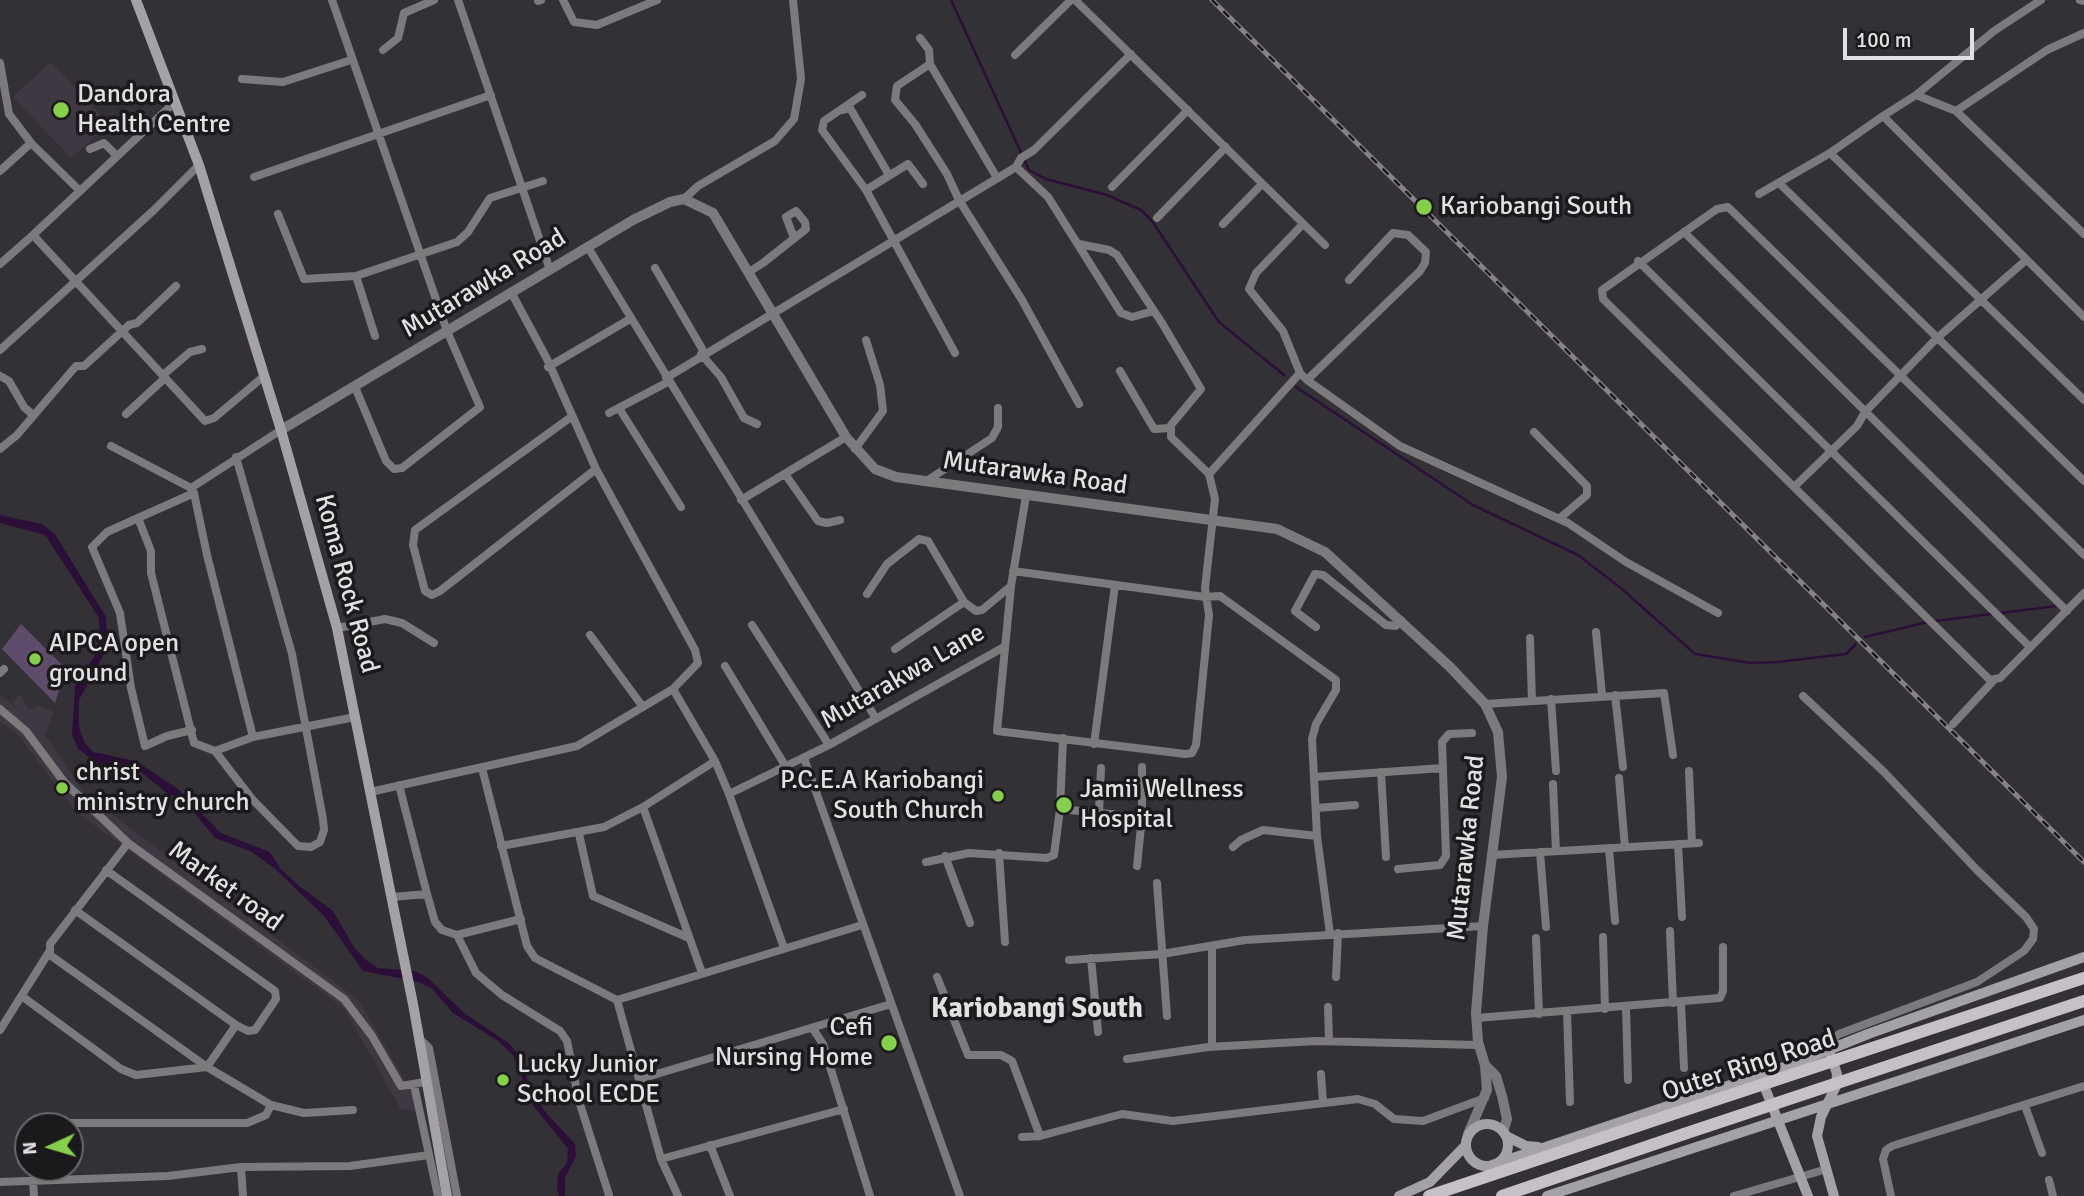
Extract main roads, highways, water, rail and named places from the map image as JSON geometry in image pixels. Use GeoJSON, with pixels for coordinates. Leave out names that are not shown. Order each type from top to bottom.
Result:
{"type":"FeatureCollection","features":[{"type":"Feature","properties":{"kind":"main road","name":"Koma Rock Road"},"geometry":{"type":"LineString","coordinates":[[136,0],[199,164],[281,430],[337,628],[413,1004],[420,1083],[447,1196]]}},
{"type":"Feature","properties":{"kind":"main road","name":"Outer Ring Road"},"geometry":{"type":"LineString","coordinates":[[1492,1165],[1760,1076],[2084,957]]}},
{"type":"Feature","properties":{"kind":"main road","name":"Outer Ring Road"},"geometry":{"type":"LineString","coordinates":[[1429,1196],[2084,978]]}},
{"type":"Feature","properties":{"kind":"main road","name":"Outer Ring Road"},"geometry":{"type":"LineString","coordinates":[[1502,1196],[2084,1001]]}},
{"type":"Feature","properties":{"kind":"main road"},"geometry":{"type":"LineString","coordinates":[[1547,1196],[1780,1119],[1884,1088],[2084,1020]]}},
{"type":"Feature","properties":{"kind":"main road"},"geometry":{"type":"LineString","coordinates":[[1834,1196],[1817,1136],[1837,1080],[1835,1048]]}},
{"type":"Feature","properties":{"kind":"main road"},"geometry":{"type":"LineString","coordinates":[[1760,1076],[1780,1119],[1808,1196]]}},
{"type":"Feature","properties":{"kind":"main road"},"geometry":{"type":"LineString","coordinates":[[1505,1134],[1507,1150],[1504,1157],[1492,1165],[1476,1163],[1469,1156],[1467,1140],[1482,1124],[1494,1125],[1526,1146],[1551,1146]]}},
{"type":"Feature","properties":{"kind":"main road","name":"Mutarawka Road"},"geometry":{"type":"LineString","coordinates":[[1399,1196],[1430,1182],[1467,1140]]}},
{"type":"Feature","properties":{"kind":"waterway"},"geometry":{"type":"LineString","coordinates":[[951,0],[1029,170],[1046,179],[1107,195],[1141,210],[1152,221],[1219,322],[1284,375]]}},
{"type":"Feature","properties":{"kind":"waterway"},"geometry":{"type":"LineString","coordinates":[[1296,387],[1473,505],[1578,555],[1622,589],[1695,654],[1751,663],[1777,662],[1846,654],[1856,644]]}},
{"type":"Feature","properties":{"kind":"waterway"},"geometry":{"type":"LineString","coordinates":[[1935,621],[2057,606]]}},
{"type":"Feature","properties":{"kind":"waterway"},"geometry":{"type":"LineString","coordinates":[[1865,637],[1928,622]]}},
{"type":"Feature","properties":{"kind":"railway"},"geometry":{"type":"LineString","coordinates":[[1212,0],[2084,862]]}},
{"type":"Feature","properties":{"kind":"place","name":"Dandora Health Centre"},"geometry":{"type":"Point","coordinates":[61,110]}},
{"type":"Feature","properties":{"kind":"place","name":"Kariobangi South"},"geometry":{"type":"Point","coordinates":[1424,207]}},
{"type":"Feature","properties":{"kind":"place","name":"AIPCA open ground"},"geometry":{"type":"Point","coordinates":[35,659]}},
{"type":"Feature","properties":{"kind":"place","name":"christ ministry church"},"geometry":{"type":"Point","coordinates":[62,788]}},
{"type":"Feature","properties":{"kind":"place","name":"P.C.E.A Kariobangi South Church"},"geometry":{"type":"Point","coordinates":[998,796]}},
{"type":"Feature","properties":{"kind":"place","name":"Jamii Wellness Hospital"},"geometry":{"type":"Point","coordinates":[1064,805]}},
{"type":"Feature","properties":{"kind":"place","name":"Cefi Nursing Home"},"geometry":{"type":"Point","coordinates":[889,1043]}},
{"type":"Feature","properties":{"kind":"place","name":"Lucky Junior School ECDE"},"geometry":{"type":"Point","coordinates":[503,1080]}},
{"type":"Feature","properties":{"kind":"district","name":"Kariobangi South"},"geometry":{"type":"Point","coordinates":[1037,1010]}}]}
